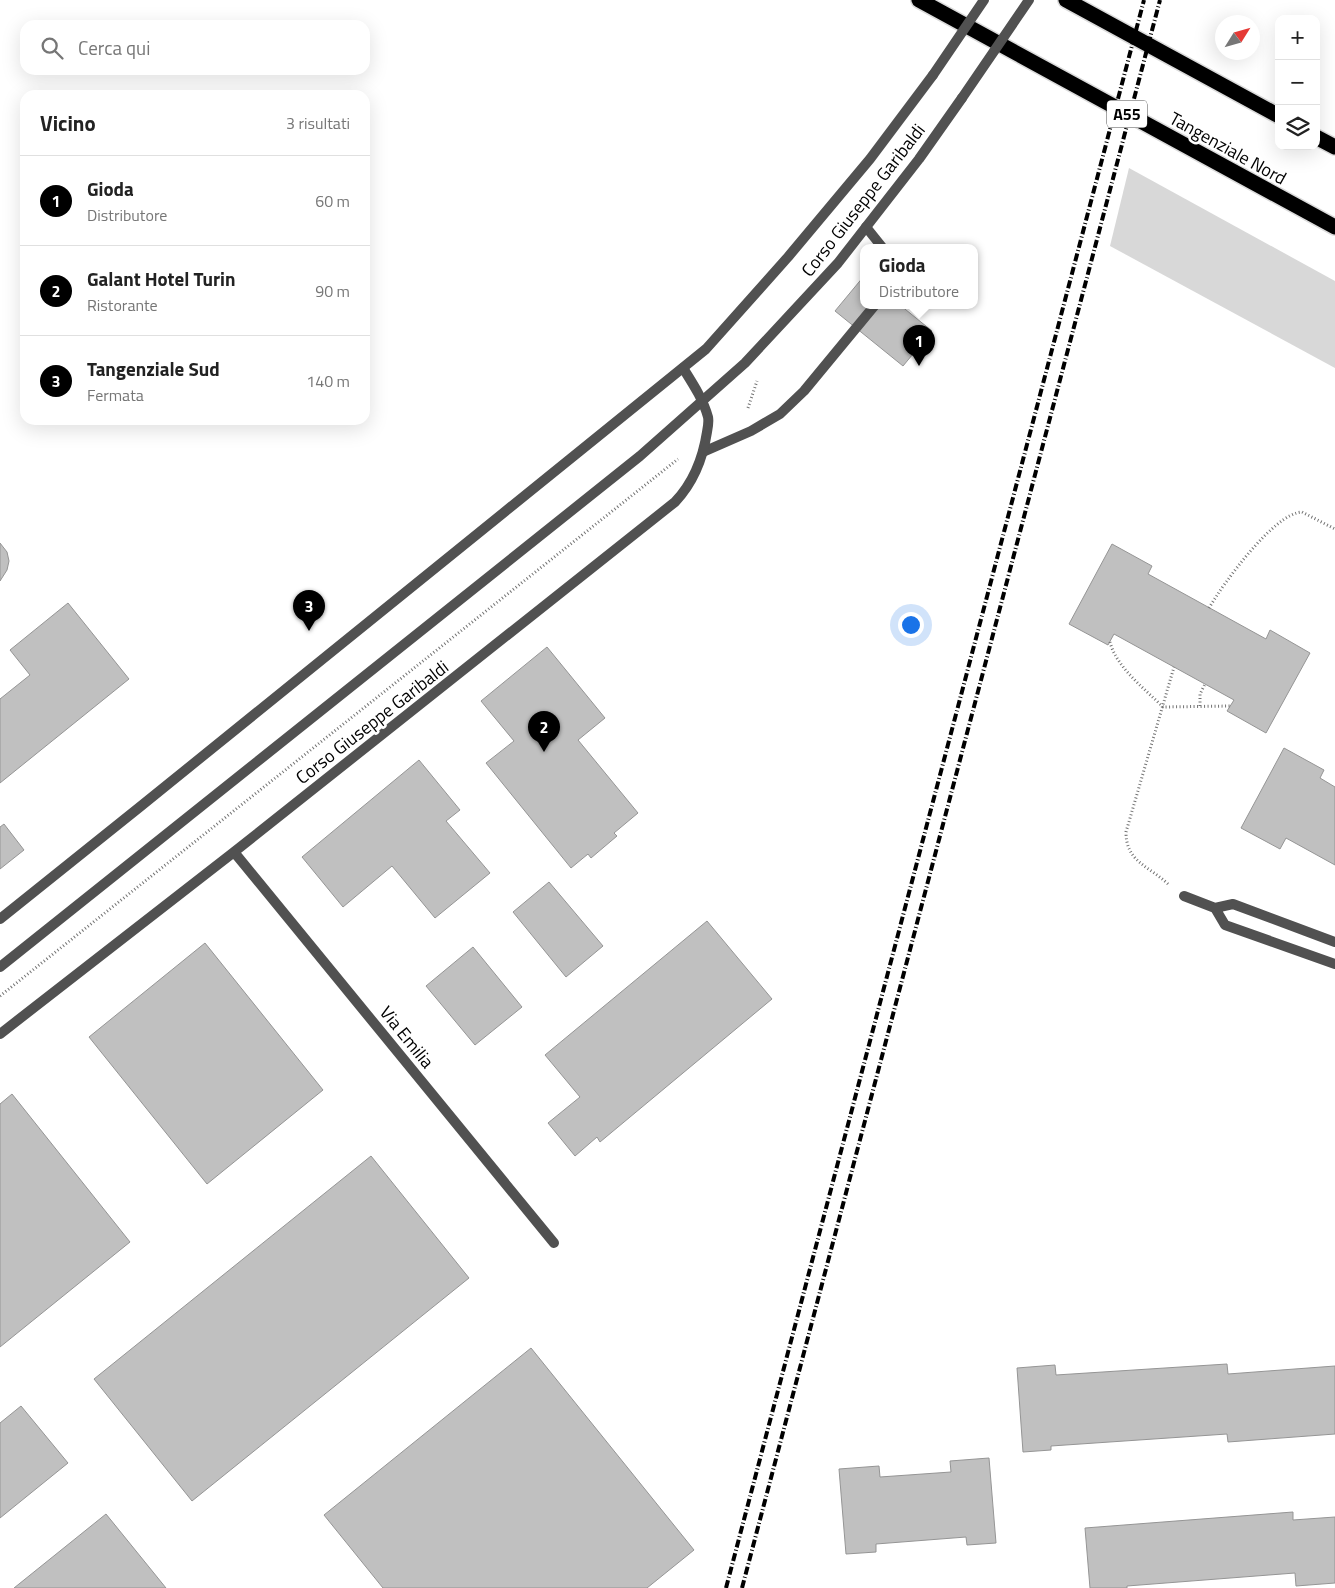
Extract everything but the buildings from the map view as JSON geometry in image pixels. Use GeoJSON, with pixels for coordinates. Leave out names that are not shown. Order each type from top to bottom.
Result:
{"type":"FeatureCollection","features":[{"type":"Feature","properties":{"kind":"highway","name":"Tangenziale Nord"},"geometry":{"type":"LineString","coordinates":[[919,0],[1335,227]]}},
{"type":"Feature","properties":{"kind":"highway"},"geometry":{"type":"LineString","coordinates":[[1066,0],[1275,114]]}},
{"type":"Feature","properties":{"kind":"highway"},"geometry":{"type":"LineString","coordinates":[[1320,139],[1335,147]]}},
{"type":"Feature","properties":{"kind":"street","name":"Corso Giuseppe Garibaldi"},"geometry":{"type":"LineString","coordinates":[[0,919],[706,348],[788,257],[870,158],[932,75],[984,0]]}},
{"type":"Feature","properties":{"kind":"street","name":"Corso Giuseppe Garibaldi"},"geometry":{"type":"LineString","coordinates":[[0,967],[640,456],[744,363],[838,263],[919,159],[1029,0]]}},
{"type":"Feature","properties":{"kind":"street"},"geometry":{"type":"LineString","coordinates":[[866,227],[880,244]]}},
{"type":"Feature","properties":{"kind":"street"},"geometry":{"type":"LineString","coordinates":[[703,452],[751,431],[780,414],[804,391],[872,309]]}},
{"type":"Feature","properties":{"kind":"street","name":"Corso Giuseppe Garibaldi"},"geometry":{"type":"LineString","coordinates":[[0,1034],[234,852],[674,503],[683,493],[698,466],[703,452],[709,419],[699,393],[683,368]]}},
{"type":"Feature","properties":{"kind":"street","name":"Via Emilia"},"geometry":{"type":"LineString","coordinates":[[234,852],[554,1243]]}},
{"type":"Feature","properties":{"kind":"street"},"geometry":{"type":"LineString","coordinates":[[1184,896],[1215,908],[1233,904],[1335,942]]}},
{"type":"Feature","properties":{"kind":"street"},"geometry":{"type":"LineString","coordinates":[[1215,908],[1225,925],[1335,964]]}},
{"type":"Feature","properties":{"kind":"path"},"geometry":{"type":"LineString","coordinates":[[0,996],[678,459],[698,466]]}},
{"type":"Feature","properties":{"kind":"path"},"geometry":{"type":"LineString","coordinates":[[1209,608],[1220,589],[1238,566],[1263,539],[1290,515],[1302,512],[1335,529]]}},
{"type":"Feature","properties":{"kind":"path"},"geometry":{"type":"LineString","coordinates":[[1110,642],[1115,657],[1163,707],[1230,706]]}},
{"type":"Feature","properties":{"kind":"path"},"geometry":{"type":"LineString","coordinates":[[1174,667],[1126,832],[1126,841],[1134,858],[1184,896]]}},
{"type":"Feature","properties":{"kind":"path"},"geometry":{"type":"LineString","coordinates":[[1200,706],[1200,694],[1204,684]]}},
{"type":"Feature","properties":{"kind":"shaded area"},"geometry":{"type":"Polygon","coordinates":[[[1129,168],[1335,281],[1335,368],[1110,246],[1129,168]]]}},
{"type":"Feature","properties":{"kind":"railway"},"geometry":{"type":"LineString","coordinates":[[726,1588],[1144,0]]}},
{"type":"Feature","properties":{"kind":"railway"},"geometry":{"type":"LineString","coordinates":[[742,1588],[1160,0]]}},
{"type":"Feature","properties":{"kind":"place","name":"Gioda"},"geometry":{"type":"Point","coordinates":[919,366]}},
{"type":"Feature","properties":{"kind":"place","name":"Tangenziale Sud"},"geometry":{"type":"Point","coordinates":[309,631]}},
{"type":"Feature","properties":{"kind":"place","name":"Galant Hotel Turin"},"geometry":{"type":"Point","coordinates":[544,752]}}]}
